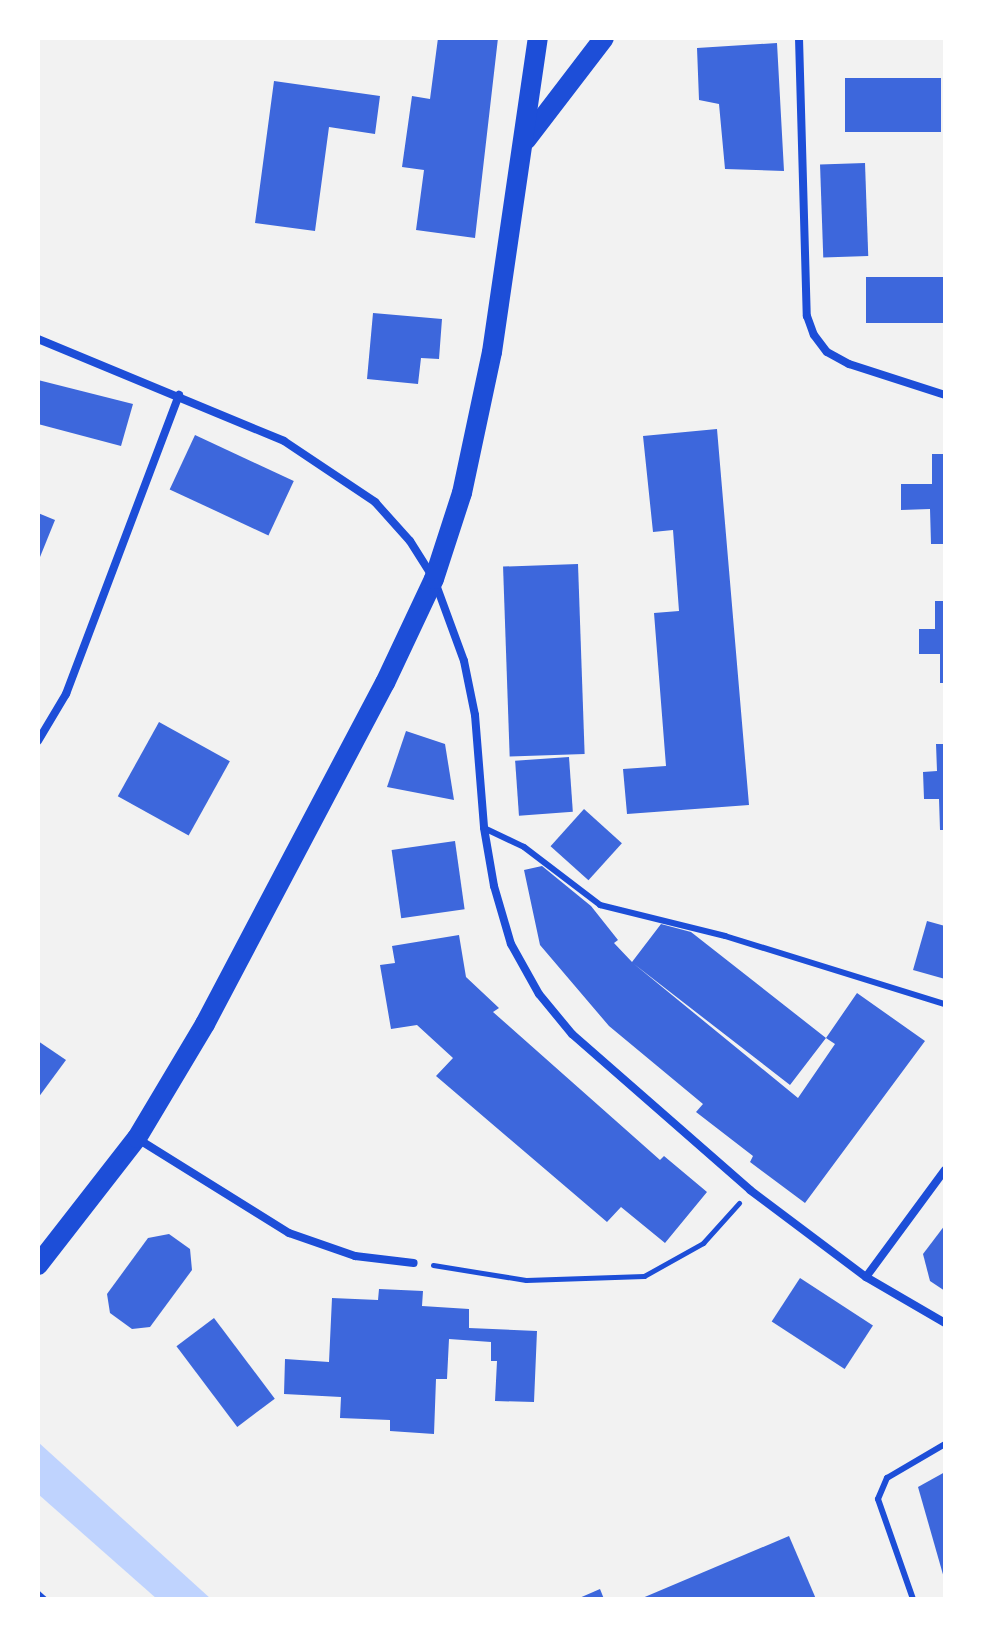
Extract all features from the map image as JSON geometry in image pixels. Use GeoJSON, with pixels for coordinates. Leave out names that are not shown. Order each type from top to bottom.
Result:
{"type":"FeatureCollection","features":[{"type":"Feature","properties":{"kind":"main road"},"geometry":{"type":"LineString","coordinates":[[38,1265],[137,1138],[205,1024],[385,683],[434,579],[462,493],[476,434],[500,305],[538,38]]}},
{"type":"Feature","properties":{"kind":"main road"},"geometry":{"type":"LineString","coordinates":[[523,143],[604,38]]}},
{"type":"Feature","properties":{"kind":"street"},"geometry":{"type":"LineString","coordinates":[[799,38],[807,316],[814,335],[827,352],[849,364],[945,395]]}},
{"type":"Feature","properties":{"kind":"street"},"geometry":{"type":"LineString","coordinates":[[38,339],[284,441],[327,466],[375,502],[410,541],[434,579],[464,661],[475,715],[484,828],[494,886],[511,944],[539,994],[572,1034],[750,1190],[866,1277],[945,1323]]}},
{"type":"Feature","properties":{"kind":"street"},"geometry":{"type":"LineString","coordinates":[[38,741],[66,694],[179,395]]}},
{"type":"Feature","properties":{"kind":"street"},"geometry":{"type":"LineString","coordinates":[[137,1138],[289,1233],[355,1256],[414,1263]]}},
{"type":"Feature","properties":{"kind":"street"},"geometry":{"type":"LineString","coordinates":[[866,1277],[945,1170]]}},
{"type":"Feature","properties":{"kind":"lane"},"geometry":{"type":"LineString","coordinates":[[484,828],[524,847],[600,905],[725,936],[945,1004]]}},
{"type":"Feature","properties":{"kind":"lane"},"geometry":{"type":"LineString","coordinates":[[913,1599],[878,1499],[887,1478],[945,1444]]}},
{"type":"Feature","properties":{"kind":"path"},"geometry":{"type":"LineString","coordinates":[[414,1263],[526,1280],[644,1276],[703,1243],[750,1190]]}},
{"type":"Feature","properties":{"kind":"path"},"geometry":{"type":"LineString","coordinates":[[38,1593],[45,1599]]}},
{"type":"Feature","properties":{"kind":"water"},"geometry":{"type":"Polygon","coordinates":[[[38,1442],[211,1599],[157,1599],[38,1494],[38,1442]]]}},
{"type":"Feature","properties":{"kind":"building"},"geometry":{"type":"Polygon","coordinates":[[[438,38],[498,38],[475,238],[416,230],[424,170],[402,167],[412,96],[430,99],[438,38]]]}},
{"type":"Feature","properties":{"kind":"building"},"geometry":{"type":"Polygon","coordinates":[[[777,43],[784,171],[725,169],[719,104],[699,100],[697,48],[777,43]]]}},
{"type":"Feature","properties":{"kind":"building"},"geometry":{"type":"Polygon","coordinates":[[[845,78],[941,78],[941,132],[845,132],[845,78]]]}},
{"type":"Feature","properties":{"kind":"building"},"geometry":{"type":"Polygon","coordinates":[[[274,81],[380,96],[375,134],[329,127],[315,231],[255,223],[274,81]]]}},
{"type":"Feature","properties":{"kind":"building"},"geometry":{"type":"Polygon","coordinates":[[[865,163],[868,256],[823,258],[820,165],[865,163]]]}},
{"type":"Feature","properties":{"kind":"building"},"geometry":{"type":"Polygon","coordinates":[[[866,277],[945,277],[945,323],[866,323],[866,277]]]}},
{"type":"Feature","properties":{"kind":"building"},"geometry":{"type":"Polygon","coordinates":[[[373,313],[442,319],[439,359],[421,358],[418,384],[367,379],[373,313]]]}},
{"type":"Feature","properties":{"kind":"building"},"geometry":{"type":"Polygon","coordinates":[[[38,380],[133,404],[121,446],[38,424],[38,380]]]}},
{"type":"Feature","properties":{"kind":"building"},"geometry":{"type":"Polygon","coordinates":[[[717,429],[749,805],[627,814],[623,769],[666,766],[654,613],[679,611],[673,530],[653,532],[643,436],[717,429]]]}},
{"type":"Feature","properties":{"kind":"building"},"geometry":{"type":"Polygon","coordinates":[[[195,435],[294,481],[268,535],[170,489],[195,435]]]}},
{"type":"Feature","properties":{"kind":"building"},"geometry":{"type":"Polygon","coordinates":[[[932,454],[945,454],[945,544],[931,544],[930,509],[901,510],[901,484],[932,484],[932,454]]]}},
{"type":"Feature","properties":{"kind":"building"},"geometry":{"type":"Polygon","coordinates":[[[38,513],[55,520],[38,562],[38,513]]]}},
{"type":"Feature","properties":{"kind":"building"},"geometry":{"type":"Polygon","coordinates":[[[578,564],[585,754],[510,757],[503,567],[578,564]]]}},
{"type":"Feature","properties":{"kind":"building"},"geometry":{"type":"Polygon","coordinates":[[[935,601],[945,601],[945,683],[940,683],[940,654],[919,654],[919,629],[935,629],[935,601]]]}},
{"type":"Feature","properties":{"kind":"building"},"geometry":{"type":"Polygon","coordinates":[[[159,722],[230,761],[189,836],[118,796],[159,722]]]}},
{"type":"Feature","properties":{"kind":"building"},"geometry":{"type":"Polygon","coordinates":[[[406,731],[445,744],[454,800],[387,787],[406,731]]]}},
{"type":"Feature","properties":{"kind":"building"},"geometry":{"type":"Polygon","coordinates":[[[936,744],[945,744],[945,830],[940,830],[939,799],[924,799],[923,772],[937,771],[936,744]]]}},
{"type":"Feature","properties":{"kind":"building"},"geometry":{"type":"Polygon","coordinates":[[[569,757],[573,812],[519,816],[515,761],[569,757]]]}},
{"type":"Feature","properties":{"kind":"building"},"geometry":{"type":"Polygon","coordinates":[[[584,809],[622,843],[588,880],[551,846],[584,809]]]}},
{"type":"Feature","properties":{"kind":"building"},"geometry":{"type":"Polygon","coordinates":[[[455,841],[465,909],[401,918],[392,850],[455,841]]]}},
{"type":"Feature","properties":{"kind":"building"},"geometry":{"type":"Polygon","coordinates":[[[542,866],[591,906],[618,940],[614,943],[632,962],[661,924],[691,932],[826,1038],[857,993],[925,1041],[805,1203],[750,1162],[753,1156],[696,1112],[703,1104],[609,1026],[540,945],[524,870],[542,866]],[[634,964],[798,1098],[835,1044],[826,1038],[790,1085],[634,964]]]}},
{"type":"Feature","properties":{"kind":"building"},"geometry":{"type":"Polygon","coordinates":[[[927,921],[945,926],[945,979],[913,970],[927,921]]]}},
{"type":"Feature","properties":{"kind":"building"},"geometry":{"type":"Polygon","coordinates":[[[459,935],[466,977],[499,1008],[493,1012],[660,1160],[664,1156],[707,1192],[665,1243],[621,1207],[607,1222],[436,1076],[453,1058],[417,1025],[391,1029],[380,965],[395,963],[392,946],[459,935]]]}},
{"type":"Feature","properties":{"kind":"building"},"geometry":{"type":"Polygon","coordinates":[[[38,1041],[66,1060],[38,1098],[38,1041]]]}},
{"type":"Feature","properties":{"kind":"building"},"geometry":{"type":"Polygon","coordinates":[[[945,1225],[945,1291],[930,1281],[923,1254],[945,1225]]]}},
{"type":"Feature","properties":{"kind":"building"},"geometry":{"type":"Polygon","coordinates":[[[169,1234],[190,1249],[192,1270],[150,1327],[132,1329],[110,1313],[107,1294],[148,1238],[169,1234]]]}},
{"type":"Feature","properties":{"kind":"building"},"geometry":{"type":"Polygon","coordinates":[[[800,1278],[873,1325],[845,1369],[772,1322],[800,1278]]]}},
{"type":"Feature","properties":{"kind":"building"},"geometry":{"type":"Polygon","coordinates":[[[379,1289],[423,1291],[422,1306],[469,1309],[469,1328],[537,1331],[534,1402],[495,1401],[497,1361],[491,1361],[491,1342],[449,1339],[447,1379],[436,1379],[434,1434],[390,1431],[390,1420],[340,1418],[341,1397],[284,1394],[285,1359],[329,1362],[332,1298],[378,1300],[379,1289]]]}},
{"type":"Feature","properties":{"kind":"building"},"geometry":{"type":"Polygon","coordinates":[[[214,1318],[275,1399],[237,1427],[176,1346],[214,1318]]]}},
{"type":"Feature","properties":{"kind":"building"},"geometry":{"type":"Polygon","coordinates":[[[945,1472],[945,1578],[944,1578],[918,1487],[945,1472]]]}},
{"type":"Feature","properties":{"kind":"building"},"geometry":{"type":"Polygon","coordinates":[[[789,1536],[816,1599],[640,1599],[789,1536]]]}},
{"type":"Feature","properties":{"kind":"building"},"geometry":{"type":"Polygon","coordinates":[[[600,1589],[604,1599],[577,1599],[600,1589]]]}}]}
